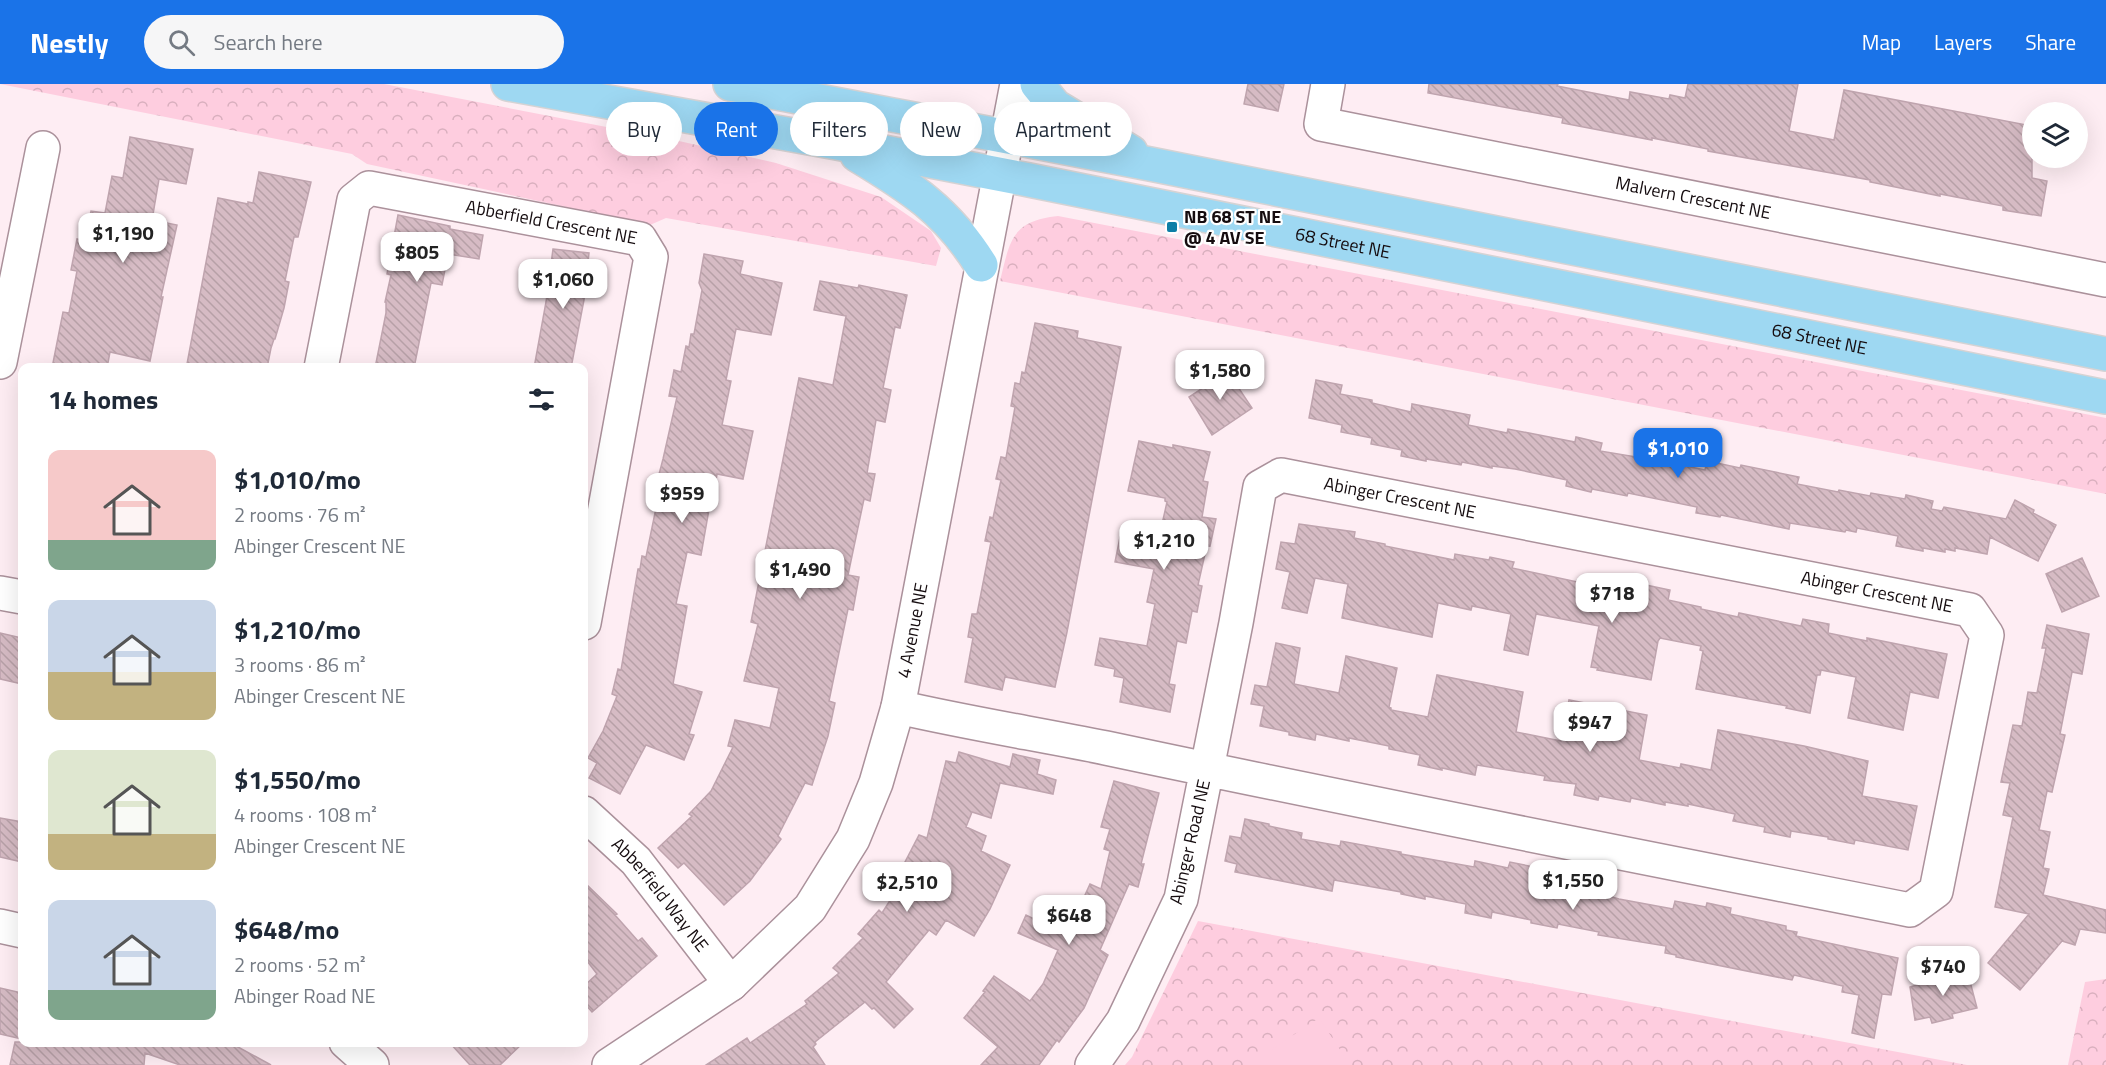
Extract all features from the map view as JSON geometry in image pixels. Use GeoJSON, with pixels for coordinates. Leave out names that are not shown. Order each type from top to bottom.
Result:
{"type":"FeatureCollection","features":[{"type":"Feature","properties":{"kind":"main road","name":"68 Street NE"},"geometry":{"type":"LineString","coordinates":[[508,84],[790,135]]}},
{"type":"Feature","properties":{"kind":"main road"},"geometry":{"type":"LineString","coordinates":[[730,84],[994,134]]}},
{"type":"Feature","properties":{"kind":"main road"},"geometry":{"type":"LineString","coordinates":[[1037,84],[1055,106],[1150,164]]}},
{"type":"Feature","properties":{"kind":"main road","name":"68 Street NE"},"geometry":{"type":"LineString","coordinates":[[888,153],[2106,397]]}},
{"type":"Feature","properties":{"kind":"main road"},"geometry":{"type":"LineString","coordinates":[[858,156],[909,187],[947,219],[970,246],[981,265]]}},
{"type":"Feature","properties":{"kind":"main road"},"geometry":{"type":"LineString","coordinates":[[1109,156],[2106,354]]}},
{"type":"Feature","properties":{"kind":"street","name":"4 Avenue NE"},"geometry":{"type":"LineString","coordinates":[[1013,102],[1017,84]]}},
{"type":"Feature","properties":{"kind":"street","name":"Malvern Crescent NE"},"geometry":{"type":"LineString","coordinates":[[1328,84],[1321,124],[2106,280]]}},
{"type":"Feature","properties":{"kind":"street"},"geometry":{"type":"LineString","coordinates":[[0,362],[43,148]]}},
{"type":"Feature","properties":{"kind":"street","name":"4 Avenue NE"},"geometry":{"type":"LineString","coordinates":[[609,1065],[730,984],[810,908],[847,849],[876,783],[898,707],[1002,156]]}},
{"type":"Feature","properties":{"kind":"street","name":"Abberfield Crescent NE"},"geometry":{"type":"LineString","coordinates":[[322,363],[354,200],[369,188],[640,239],[651,257],[588,601]]}},
{"type":"Feature","properties":{"kind":"street","name":"Abinger Crescent NE"},"geometry":{"type":"LineString","coordinates":[[1281,475],[1970,610],[1987,635],[1936,891],[1910,910],[1207,770],[1260,487],[1281,475]]}},
{"type":"Feature","properties":{"kind":"street"},"geometry":{"type":"LineString","coordinates":[[0,593],[18,596]]}},
{"type":"Feature","properties":{"kind":"street","name":"Abinger Road NE"},"geometry":{"type":"LineString","coordinates":[[898,707],[1207,770],[1181,899],[1123,1021],[1092,1065]]}},
{"type":"Feature","properties":{"kind":"street","name":"Abberfield Way NE"},"geometry":{"type":"LineString","coordinates":[[588,817],[636,861],[730,984]]}},
{"type":"Feature","properties":{"kind":"street"},"geometry":{"type":"LineString","coordinates":[[0,926],[18,930]]}},
{"type":"Feature","properties":{"kind":"street"},"geometry":{"type":"LineString","coordinates":[[352,1047],[372,1065]]}},
{"type":"Feature","properties":{"kind":"green space"},"geometry":{"type":"Polygon","coordinates":[[[0,84],[384,84],[606,127],[606,156],[682,156],[682,142],[694,144],[694,156],[745,156],[776,163],[881,197],[931,231],[941,248],[936,266],[666,218],[650,225],[367,164],[352,154],[0,84]]]}},
{"type":"Feature","properties":{"kind":"green space"},"geometry":{"type":"Polygon","coordinates":[[[1058,216],[2106,418],[2106,494],[1000,281],[1010,244],[1015,235],[1031,223],[1058,216]]]}},
{"type":"Feature","properties":{"kind":"green space"},"geometry":{"type":"Polygon","coordinates":[[[1198,921],[1967,1065],[1125,1065],[1132,1057],[1198,921]]]}},
{"type":"Feature","properties":{"kind":"green space"},"geometry":{"type":"Polygon","coordinates":[[[2106,979],[2106,1065],[2068,1065],[2085,982],[2106,979]]]}},
{"type":"Feature","properties":{"kind":"green space"},"geometry":{"type":"Polygon","coordinates":[[[1319,1018],[1350,1065],[1248,1065],[1319,1018]]]}},
{"type":"Feature","properties":{"kind":"building"},"geometry":{"type":"Polygon","coordinates":[[[1248,84],[1284,84],[1278,111],[1244,104],[1248,84]]]}},
{"type":"Feature","properties":{"kind":"building"},"geometry":{"type":"Polygon","coordinates":[[[1429,84],[1558,84],[1557,86],[1629,100],[1630,92],[1669,99],[1670,95],[1685,98],[1688,84],[1798,84],[1789,131],[1834,140],[1844,90],[2022,124],[2022,168],[2032,168],[2032,178],[2047,181],[2041,216],[2003,210],[2003,206],[1870,182],[1870,180],[1562,123],[1563,118],[1428,93],[1429,84]]]}},
{"type":"Feature","properties":{"kind":"building"},"geometry":{"type":"Polygon","coordinates":[[[130,137],[193,149],[186,184],[159,179],[152,220],[177,225],[150,361],[110,352],[108,363],[53,363],[63,312],[69,313],[77,271],[71,270],[77,239],[85,241],[91,211],[105,213],[112,176],[123,178],[130,137]]]}},
{"type":"Feature","properties":{"kind":"building"},"geometry":{"type":"Polygon","coordinates":[[[259,172],[311,182],[298,237],[294,237],[285,281],[289,282],[284,308],[268,363],[187,363],[218,198],[253,203],[259,172]]]}},
{"type":"Feature","properties":{"kind":"building"},"geometry":{"type":"Polygon","coordinates":[[[398,215],[483,235],[479,259],[448,254],[442,285],[431,283],[415,363],[376,363],[391,275],[387,274],[398,215]]]}},
{"type":"Feature","properties":{"kind":"building"},"geometry":{"type":"Polygon","coordinates":[[[553,249],[589,253],[584,300],[572,363],[535,363],[553,249]]]}},
{"type":"Feature","properties":{"kind":"building"},"geometry":{"type":"Polygon","coordinates":[[[704,254],[743,261],[740,274],[782,283],[771,335],[736,329],[726,380],[731,381],[722,425],[753,431],[743,479],[717,474],[701,555],[687,552],[676,604],[687,606],[673,684],[702,692],[689,734],[694,735],[684,760],[646,745],[620,794],[589,778],[597,763],[588,758],[603,731],[617,696],[612,694],[618,669],[621,670],[638,569],[640,569],[642,556],[646,557],[656,508],[650,507],[654,482],[657,482],[677,397],[669,396],[674,370],[681,372],[686,346],[689,347],[691,334],[694,334],[702,290],[699,283],[704,254]]]}},
{"type":"Feature","properties":{"kind":"building"},"geometry":{"type":"Polygon","coordinates":[[[820,281],[858,288],[859,285],[907,295],[900,328],[895,327],[883,388],[891,390],[885,422],[876,420],[867,473],[875,474],[870,501],[864,499],[848,575],[859,577],[853,610],[848,609],[829,701],[835,703],[828,736],[812,785],[805,783],[778,836],[781,839],[750,881],[724,905],[684,863],[678,868],[658,848],[692,816],[689,814],[711,791],[733,747],[728,746],[735,720],[770,728],[779,688],[744,681],[758,624],[751,622],[799,378],[833,385],[846,316],[814,310],[820,281]]]}},
{"type":"Feature","properties":{"kind":"building"},"geometry":{"type":"Polygon","coordinates":[[[1035,323],[1078,331],[1077,338],[1121,347],[1055,687],[1005,677],[1002,690],[965,682],[973,638],[968,637],[972,614],[977,614],[991,542],[985,541],[990,517],[993,518],[1001,480],[996,479],[1001,457],[1006,458],[1015,407],[1011,406],[1015,383],[1020,384],[1022,372],[1025,373],[1035,323]]]}},
{"type":"Feature","properties":{"kind":"building"},"geometry":{"type":"Polygon","coordinates":[[[1224,366],[1252,408],[1212,435],[1189,397],[1206,386],[1203,380],[1224,366]]]}},
{"type":"Feature","properties":{"kind":"building"},"geometry":{"type":"Polygon","coordinates":[[[1316,380],[1342,385],[1340,394],[1372,400],[1372,403],[1411,412],[1412,404],[1470,415],[1468,425],[1507,433],[1508,429],[1575,442],[1576,437],[1602,443],[1600,451],[1642,458],[1643,455],[1705,470],[1707,461],[1740,468],[1741,465],[1799,477],[1797,484],[1838,492],[1839,490],[1870,496],[1871,493],[1905,499],[1906,495],[1933,501],[1931,509],[1942,511],[1944,507],[2006,519],[2015,500],[2056,525],[2038,561],[1990,537],[1987,554],[1955,548],[1955,551],[1945,549],[1945,552],[1923,548],[1923,551],[1896,546],[1898,536],[1857,528],[1856,532],[1846,530],[1845,532],[1790,523],[1789,529],[1721,515],[1720,517],[1696,513],[1697,507],[1628,493],[1627,496],[1592,489],[1591,492],[1566,486],[1567,480],[1515,469],[1492,466],[1492,468],[1462,462],[1461,465],[1426,459],[1426,461],[1401,456],[1402,450],[1371,444],[1372,438],[1341,432],[1342,425],[1309,418],[1316,380]]]}},
{"type":"Feature","properties":{"kind":"building"},"geometry":{"type":"Polygon","coordinates":[[[1139,441],[1210,452],[1203,481],[1208,482],[1202,517],[1216,519],[1210,546],[1207,545],[1198,585],[1202,586],[1197,612],[1192,611],[1186,643],[1177,641],[1169,684],[1175,685],[1170,712],[1120,702],[1124,678],[1114,676],[1115,669],[1095,665],[1100,638],[1147,646],[1155,604],[1147,602],[1154,569],[1115,562],[1120,537],[1158,542],[1167,502],[1165,498],[1128,491],[1139,441]]]}},
{"type":"Feature","properties":{"kind":"building"},"geometry":{"type":"Polygon","coordinates":[[[1299,524],[1355,532],[1354,538],[1454,560],[1455,554],[1514,562],[1512,568],[1582,583],[1612,588],[1614,580],[1646,585],[1670,590],[1668,600],[1701,607],[1701,609],[1738,617],[1739,613],[1801,626],[1803,619],[1829,624],[1828,633],[1867,641],[1867,638],[1947,654],[1938,698],[1910,692],[1903,730],[1848,718],[1856,677],[1821,670],[1820,675],[1817,675],[1810,713],[1786,708],[1787,706],[1696,689],[1703,651],[1700,650],[1701,646],[1660,638],[1651,680],[1591,667],[1599,626],[1536,614],[1528,655],[1504,650],[1511,614],[1472,606],[1471,610],[1438,603],[1432,637],[1342,618],[1348,584],[1315,578],[1307,613],[1282,608],[1290,572],[1276,569],[1281,542],[1295,544],[1299,524]]]}},
{"type":"Feature","properties":{"kind":"building"},"geometry":{"type":"Polygon","coordinates":[[[2082,558],[2099,596],[2062,612],[2046,574],[2082,558]]]}},
{"type":"Feature","properties":{"kind":"building"},"geometry":{"type":"Polygon","coordinates":[[[2047,625],[2089,634],[2082,674],[2072,672],[2060,734],[2065,735],[2052,792],[2047,791],[2039,830],[2050,832],[2043,868],[2049,869],[2043,895],[2106,910],[2106,933],[2080,929],[2075,945],[2062,941],[2020,990],[1988,963],[2029,914],[1995,907],[2013,817],[2003,815],[2010,783],[2001,782],[2013,725],[2022,726],[2028,692],[2037,693],[2046,648],[2042,648],[2047,625]]]}},
{"type":"Feature","properties":{"kind":"building"},"geometry":{"type":"Polygon","coordinates":[[[0,633],[18,637],[18,683],[0,679],[0,633]]]}},
{"type":"Feature","properties":{"kind":"building"},"geometry":{"type":"Polygon","coordinates":[[[1276,643],[1300,648],[1294,684],[1339,693],[1346,656],[1397,668],[1389,707],[1391,710],[1428,717],[1437,675],[1523,692],[1516,732],[1561,741],[1569,700],[1647,715],[1639,760],[1680,768],[1681,764],[1711,770],[1718,730],[1868,761],[1862,796],[1917,806],[1908,850],[1855,840],[1854,844],[1791,831],[1790,837],[1764,832],[1765,827],[1733,821],[1735,814],[1688,804],[1688,806],[1665,802],[1665,805],[1631,798],[1630,802],[1599,796],[1598,800],[1574,795],[1576,784],[1544,780],[1545,776],[1477,765],[1475,775],[1442,768],[1442,770],[1418,765],[1420,755],[1389,749],[1389,746],[1316,734],[1315,740],[1260,726],[1264,706],[1251,704],[1255,685],[1267,687],[1276,643]]]}},
{"type":"Feature","properties":{"kind":"building"},"geometry":{"type":"Polygon","coordinates":[[[959,752],[1010,767],[1013,754],[1040,760],[1037,774],[1056,780],[1053,794],[1000,783],[991,818],[972,812],[966,827],[986,836],[981,851],[1010,865],[990,909],[974,936],[946,920],[936,935],[929,930],[886,982],[913,1009],[894,1028],[865,1002],[815,1042],[813,1047],[825,1065],[706,1065],[747,1038],[750,1043],[807,1004],[805,1001],[839,973],[833,968],[863,938],[858,934],[879,910],[882,913],[912,866],[905,862],[919,835],[927,838],[946,761],[956,763],[959,752]]]}},
{"type":"Feature","properties":{"kind":"building"},"geometry":{"type":"Polygon","coordinates":[[[1114,781],[1159,793],[1141,864],[1144,864],[1138,887],[1129,884],[1100,950],[1108,955],[1084,1008],[1039,1065],[981,1065],[998,1047],[964,1018],[985,992],[983,991],[994,976],[1030,1001],[1043,984],[1058,950],[1018,933],[1026,915],[1065,934],[1090,884],[1101,889],[1110,851],[1104,849],[1110,829],[1101,827],[1114,781]]]}},
{"type":"Feature","properties":{"kind":"building"},"geometry":{"type":"Polygon","coordinates":[[[0,818],[18,821],[18,861],[0,857],[0,818]]]}},
{"type":"Feature","properties":{"kind":"building"},"geometry":{"type":"Polygon","coordinates":[[[1245,819],[1302,833],[1301,839],[1340,846],[1341,841],[1474,867],[1475,861],[1508,868],[1510,862],[1534,867],[1533,871],[1567,878],[1565,886],[1673,909],[1675,901],[1706,907],[1707,903],[1731,908],[1730,914],[1786,926],[1786,930],[1797,932],[1796,936],[1898,958],[1891,995],[1882,994],[1874,1038],[1852,1033],[1859,995],[1842,992],[1843,986],[1794,975],[1792,980],[1676,957],[1676,955],[1665,953],[1666,946],[1598,935],[1599,932],[1558,924],[1557,928],[1492,912],[1491,918],[1465,913],[1466,904],[1425,896],[1425,899],[1401,894],[1401,892],[1334,880],[1332,891],[1235,872],[1237,864],[1225,861],[1230,836],[1241,838],[1245,819]]]}},
{"type":"Feature","properties":{"kind":"building"},"geometry":{"type":"Polygon","coordinates":[[[588,886],[617,914],[615,915],[638,941],[642,938],[657,956],[592,1012],[588,1008],[588,982],[597,974],[588,962],[588,886]]]}},
{"type":"Feature","properties":{"kind":"building"},"geometry":{"type":"Polygon","coordinates":[[[1967,970],[1977,1008],[1952,1014],[1953,1018],[1932,1023],[1930,1017],[1915,1020],[1910,987],[1967,970]]]}},
{"type":"Feature","properties":{"kind":"building"},"geometry":{"type":"Polygon","coordinates":[[[0,988],[18,992],[18,1038],[0,1034],[0,988]]]}},
{"type":"Feature","properties":{"kind":"building"},"geometry":{"type":"Polygon","coordinates":[[[15,1042],[18,1042],[18,1047],[238,1047],[271,1065],[180,1065],[145,1053],[144,1065],[10,1065],[15,1042]]]}},
{"type":"Feature","properties":{"kind":"building"},"geometry":{"type":"Polygon","coordinates":[[[454,1047],[519,1047],[500,1065],[470,1065],[454,1047]]]}},
{"type":"Feature","properties":{"kind":"place","name":"NB 68 ST NE @ 4 AV SE"},"geometry":{"type":"Point","coordinates":[1172,227]}}]}
